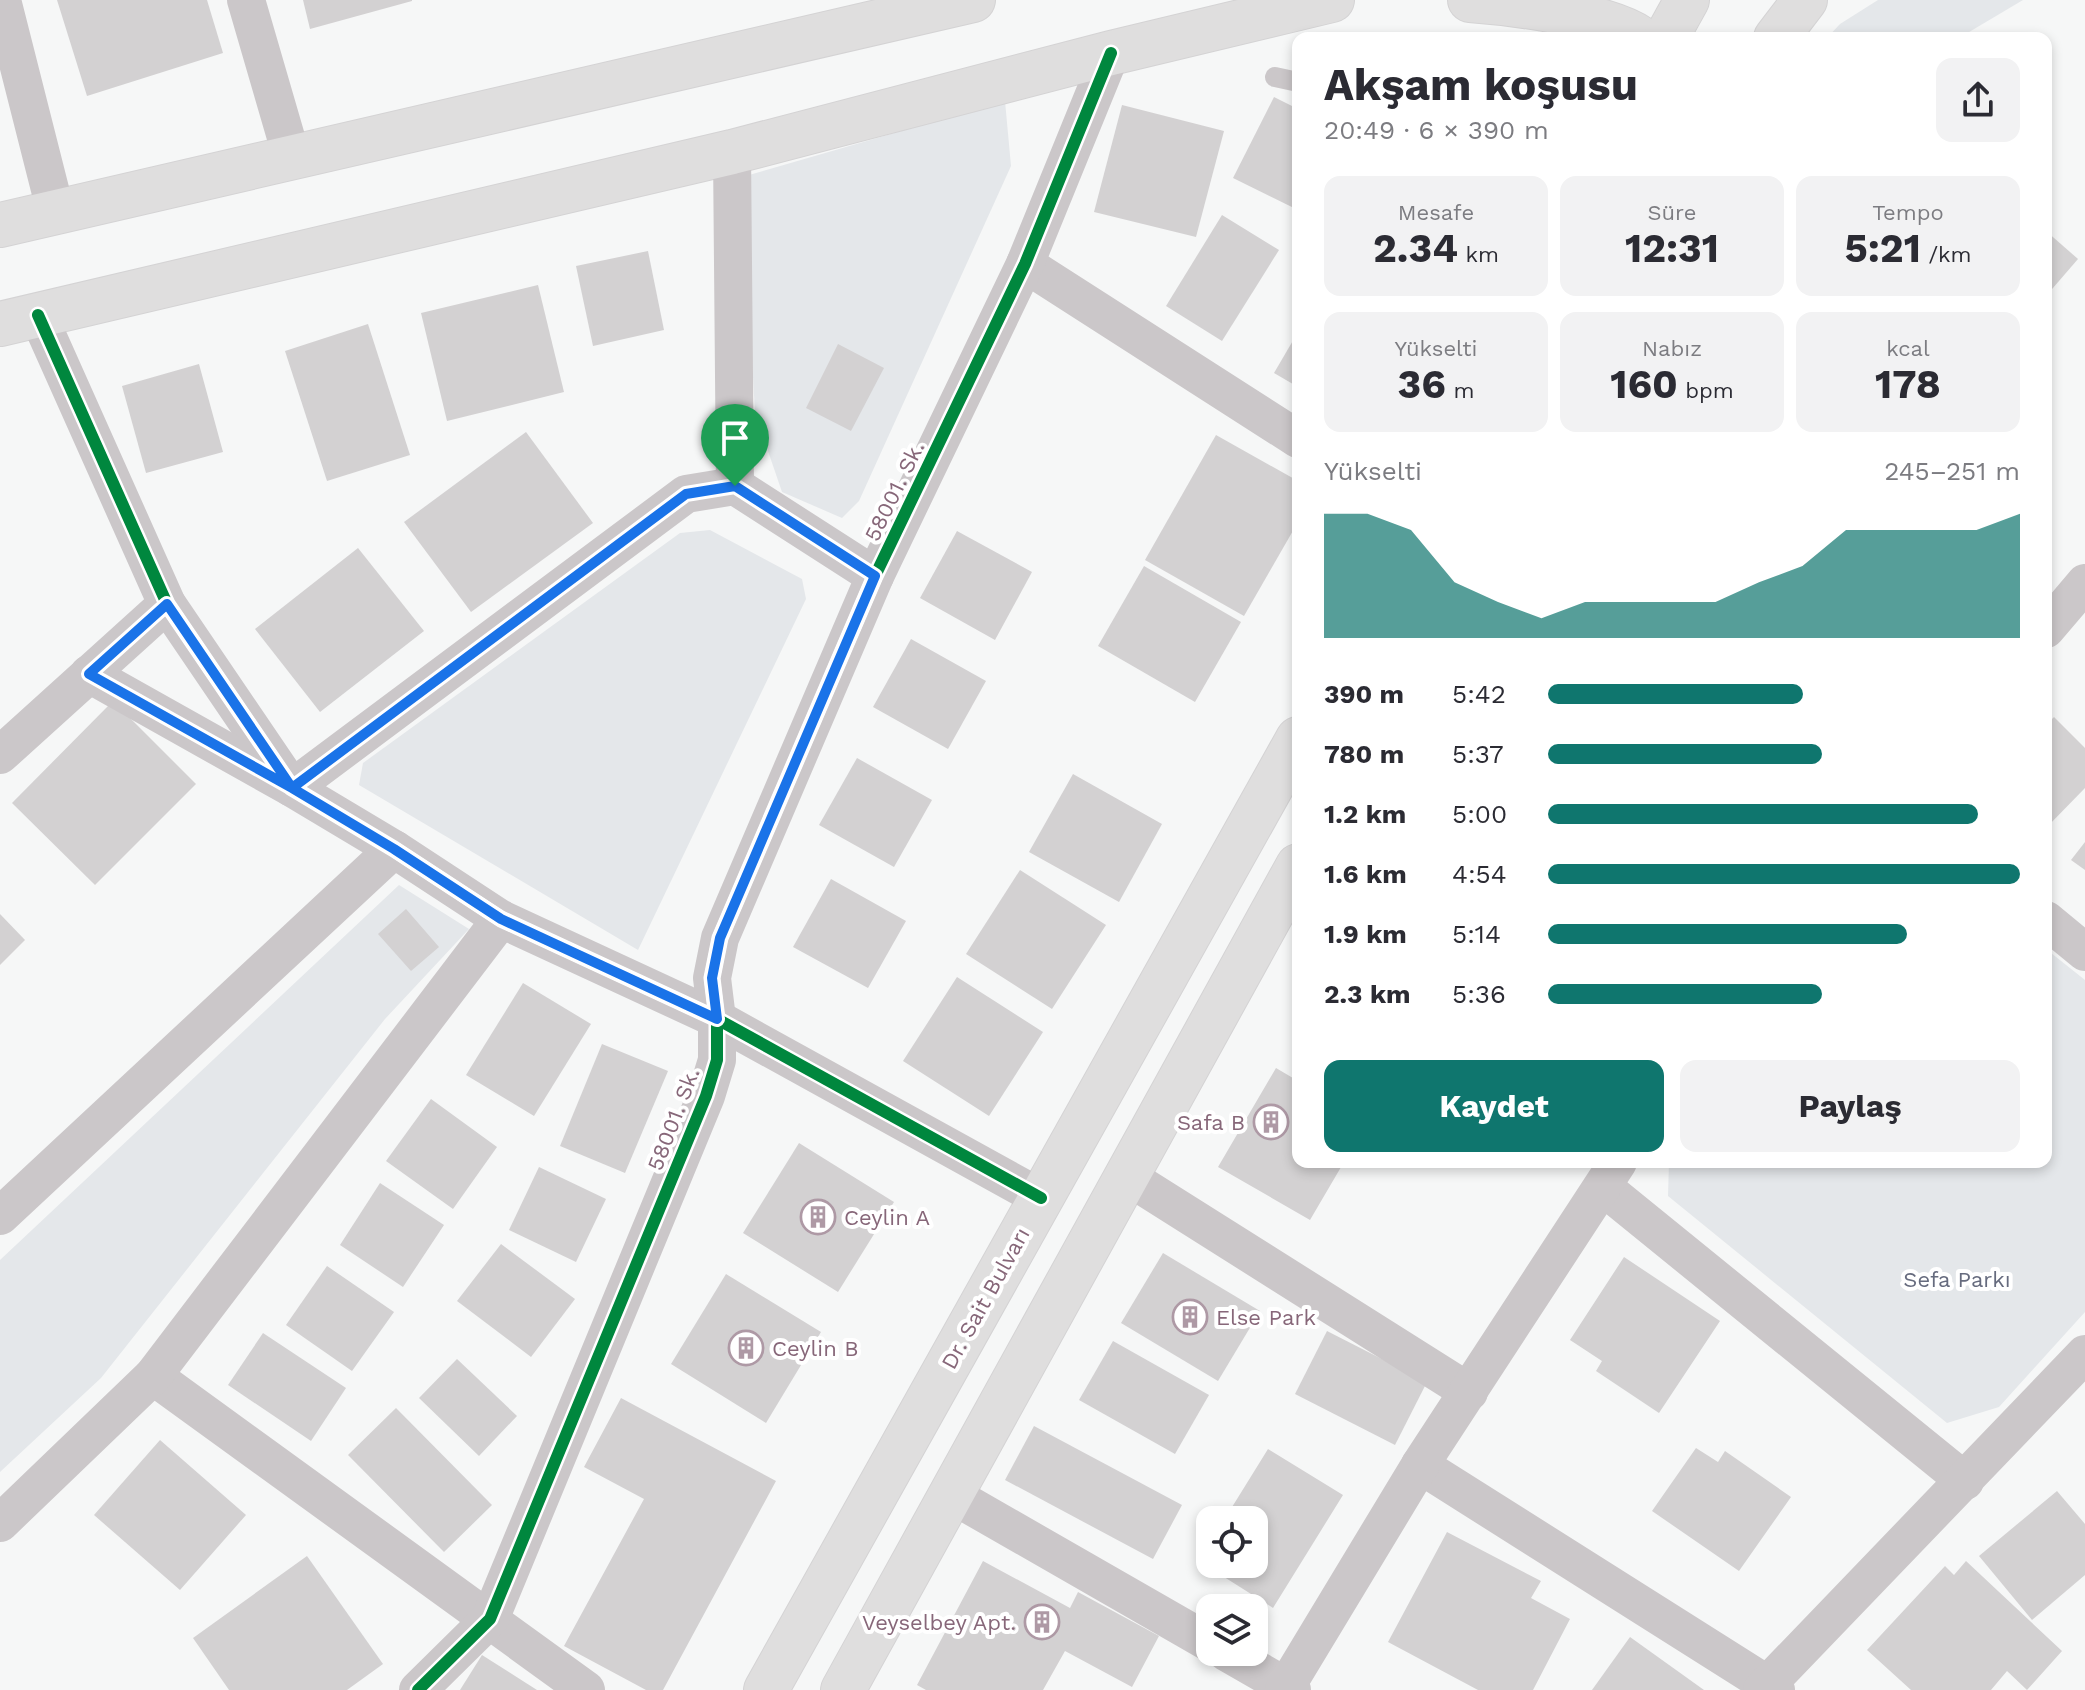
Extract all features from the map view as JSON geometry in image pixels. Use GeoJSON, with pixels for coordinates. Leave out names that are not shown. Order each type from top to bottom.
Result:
{"type":"FeatureCollection","features":[{"type":"Feature","properties":{"kind":"main road"},"geometry":{"type":"LineString","coordinates":[[0,225],[973,0]]}},
{"type":"Feature","properties":{"kind":"main road"},"geometry":{"type":"LineString","coordinates":[[19,319],[732,152],[1111,53],[1332,0]]}},
{"type":"Feature","properties":{"kind":"main road"},"geometry":{"type":"LineString","coordinates":[[1470,0],[1511,3],[1585,17],[1624,32]]}},
{"type":"Feature","properties":{"kind":"main road"},"geometry":{"type":"LineString","coordinates":[[1669,32],[1687,0]]}},
{"type":"Feature","properties":{"kind":"main road"},"geometry":{"type":"LineString","coordinates":[[1781,32],[1805,0]]}},
{"type":"Feature","properties":{"kind":"main road","name":"Dr. Sait Bulvarı"},"geometry":{"type":"LineString","coordinates":[[766,1690],[1292,750]]}},
{"type":"Feature","properties":{"kind":"main road"},"geometry":{"type":"LineString","coordinates":[[843,1690],[1292,877]]}},
{"type":"Feature","properties":{"kind":"street"},"geometry":{"type":"LineString","coordinates":[[2,0],[56,213]]}},
{"type":"Feature","properties":{"kind":"street"},"geometry":{"type":"LineString","coordinates":[[246,0],[292,158]]}},
{"type":"Feature","properties":{"kind":"street","name":"58001. Sk."},"geometry":{"type":"LineString","coordinates":[[418,1690],[490,1619],[706,1096],[717,1060],[717,1019],[712,978],[720,938],[875,576],[1025,264],[1111,53]]}},
{"type":"Feature","properties":{"kind":"street"},"geometry":{"type":"LineString","coordinates":[[732,152],[735,486]]}},
{"type":"Feature","properties":{"kind":"street"},"geometry":{"type":"LineString","coordinates":[[1025,264],[1292,435]]}},
{"type":"Feature","properties":{"kind":"street"},"geometry":{"type":"LineString","coordinates":[[19,319],[167,604],[292,788]]}},
{"type":"Feature","properties":{"kind":"street"},"geometry":{"type":"LineString","coordinates":[[292,788],[686,494],[735,486],[875,576]]}},
{"type":"Feature","properties":{"kind":"street"},"geometry":{"type":"LineString","coordinates":[[2052,622],[2085,583]]}},
{"type":"Feature","properties":{"kind":"street"},"geometry":{"type":"LineString","coordinates":[[0,755],[167,604]]}},
{"type":"Feature","properties":{"kind":"street"},"geometry":{"type":"LineString","coordinates":[[89,674],[292,788],[394,849],[501,919],[717,1019],[1041,1198]]}},
{"type":"Feature","properties":{"kind":"street"},"geometry":{"type":"LineString","coordinates":[[0,1216],[394,849]]}},
{"type":"Feature","properties":{"kind":"street"},"geometry":{"type":"LineString","coordinates":[[0,1523],[153,1376],[501,919]]}},
{"type":"Feature","properties":{"kind":"street"},"geometry":{"type":"LineString","coordinates":[[2052,925],[2085,952]]}},
{"type":"Feature","properties":{"kind":"street"},"geometry":{"type":"LineString","coordinates":[[1249,1666],[1287,1689],[1420,1465],[1611,1174],[1965,1481]]}},
{"type":"Feature","properties":{"kind":"street"},"geometry":{"type":"LineString","coordinates":[[1125,1175],[1469,1392]]}},
{"type":"Feature","properties":{"kind":"street"},"geometry":{"type":"LineString","coordinates":[[1420,1465],[1769,1687],[2085,1354]]}},
{"type":"Feature","properties":{"kind":"street"},"geometry":{"type":"LineString","coordinates":[[153,1376],[586,1690]]}},
{"type":"Feature","properties":{"kind":"street"},"geometry":{"type":"LineString","coordinates":[[952,1495],[1196,1635]]}},
{"type":"Feature","properties":{"kind":"lane"},"geometry":{"type":"LineString","coordinates":[[1275,77],[1292,81]]}},
{"type":"Feature","properties":{"kind":"green space"},"geometry":{"type":"Polygon","coordinates":[[[1878,0],[2023,0],[1969,32],[1833,32],[1878,0]]]}},
{"type":"Feature","properties":{"kind":"green space"},"geometry":{"type":"Polygon","coordinates":[[[1005,101],[1011,166],[859,501],[842,518],[782,492],[755,413],[742,177],[1005,101]]]}},
{"type":"Feature","properties":{"kind":"green space"},"geometry":{"type":"Polygon","coordinates":[[[710,530],[802,579],[806,599],[638,950],[359,785],[363,763],[680,533],[710,530]]]}},
{"type":"Feature","properties":{"kind":"green space"},"geometry":{"type":"Polygon","coordinates":[[[399,885],[469,929],[385,1019],[101,1378],[0,1472],[0,1260],[399,885]]]}},
{"type":"Feature","properties":{"kind":"green space","name":"Sefa Parkı"},"geometry":{"type":"Polygon","coordinates":[[[2052,954],[2085,980],[2085,1312],[1999,1407],[1947,1423],[1668,1196],[1669,1168],[2052,1168],[2052,954]]]}},
{"type":"Feature","properties":{"kind":"building"},"geometry":{"type":"Polygon","coordinates":[[[57,0],[207,0],[223,53],[87,96],[57,0]]]}},
{"type":"Feature","properties":{"kind":"building"},"geometry":{"type":"Polygon","coordinates":[[[303,0],[412,0],[412,1],[310,29],[303,0]]]}},
{"type":"Feature","properties":{"kind":"building"},"geometry":{"type":"Polygon","coordinates":[[[1274,97],[1292,106],[1292,207],[1233,178],[1274,97]]]}},
{"type":"Feature","properties":{"kind":"building"},"geometry":{"type":"Polygon","coordinates":[[[1122,105],[1224,131],[1196,237],[1094,212],[1122,105]]]}},
{"type":"Feature","properties":{"kind":"building"},"geometry":{"type":"Polygon","coordinates":[[[1222,215],[1279,250],[1222,341],[1166,306],[1222,215]]]}},
{"type":"Feature","properties":{"kind":"building"},"geometry":{"type":"Polygon","coordinates":[[[2052,236],[2078,259],[2052,289],[2052,236]]]}},
{"type":"Feature","properties":{"kind":"building"},"geometry":{"type":"Polygon","coordinates":[[[648,251],[664,330],[593,346],[576,266],[648,251]]]}},
{"type":"Feature","properties":{"kind":"building"},"geometry":{"type":"Polygon","coordinates":[[[538,285],[564,392],[447,421],[421,313],[538,285]]]}},
{"type":"Feature","properties":{"kind":"building"},"geometry":{"type":"Polygon","coordinates":[[[368,324],[410,455],[327,481],[285,351],[368,324]]]}},
{"type":"Feature","properties":{"kind":"building"},"geometry":{"type":"Polygon","coordinates":[[[1292,342],[1292,384],[1274,373],[1292,342]]]}},
{"type":"Feature","properties":{"kind":"building"},"geometry":{"type":"Polygon","coordinates":[[[838,344],[884,368],[851,431],[806,408],[838,344]]]}},
{"type":"Feature","properties":{"kind":"building"},"geometry":{"type":"Polygon","coordinates":[[[199,364],[223,452],[146,473],[122,386],[199,364]]]}},
{"type":"Feature","properties":{"kind":"building"},"geometry":{"type":"Polygon","coordinates":[[[526,432],[593,523],[471,612],[404,522],[526,432]]]}},
{"type":"Feature","properties":{"kind":"building"},"geometry":{"type":"Polygon","coordinates":[[[1216,435],[1292,478],[1292,532],[1244,616],[1145,560],[1216,435]]]}},
{"type":"Feature","properties":{"kind":"building"},"geometry":{"type":"Polygon","coordinates":[[[957,531],[1032,572],[995,640],[920,598],[957,531]]]}},
{"type":"Feature","properties":{"kind":"building"},"geometry":{"type":"Polygon","coordinates":[[[358,548],[424,631],[320,712],[255,629],[358,548]]]}},
{"type":"Feature","properties":{"kind":"building"},"geometry":{"type":"Polygon","coordinates":[[[1144,566],[1241,622],[1195,702],[1098,646],[1144,566]]]}},
{"type":"Feature","properties":{"kind":"building"},"geometry":{"type":"Polygon","coordinates":[[[911,639],[986,681],[948,749],[873,707],[911,639]]]}},
{"type":"Feature","properties":{"kind":"building"},"geometry":{"type":"Polygon","coordinates":[[[113,701],[196,784],[95,885],[12,803],[113,701]]]}},
{"type":"Feature","properties":{"kind":"building"},"geometry":{"type":"Polygon","coordinates":[[[2054,717],[2085,748],[2085,788],[2052,822],[2054,717]]]}},
{"type":"Feature","properties":{"kind":"building"},"geometry":{"type":"Polygon","coordinates":[[[857,758],[932,800],[894,867],[819,825],[857,758]]]}},
{"type":"Feature","properties":{"kind":"building"},"geometry":{"type":"Polygon","coordinates":[[[1073,774],[1162,824],[1119,902],[1029,852],[1073,774]]]}},
{"type":"Feature","properties":{"kind":"building"},"geometry":{"type":"Polygon","coordinates":[[[2085,842],[2085,870],[2071,860],[2085,842]]]}},
{"type":"Feature","properties":{"kind":"building"},"geometry":{"type":"Polygon","coordinates":[[[1020,870],[1106,925],[1052,1009],[966,954],[1020,870]]]}},
{"type":"Feature","properties":{"kind":"building"},"geometry":{"type":"Polygon","coordinates":[[[831,879],[906,921],[868,988],[793,947],[831,879]]]}},
{"type":"Feature","properties":{"kind":"building"},"geometry":{"type":"Polygon","coordinates":[[[406,909],[439,947],[411,971],[378,934],[406,909]]]}},
{"type":"Feature","properties":{"kind":"building"},"geometry":{"type":"Polygon","coordinates":[[[0,914],[25,940],[0,965],[0,914]]]}},
{"type":"Feature","properties":{"kind":"building"},"geometry":{"type":"Polygon","coordinates":[[[957,977],[1043,1032],[989,1116],[903,1061],[957,977]]]}},
{"type":"Feature","properties":{"kind":"building"},"geometry":{"type":"Polygon","coordinates":[[[523,983],[591,1024],[534,1116],[466,1075],[523,983]]]}},
{"type":"Feature","properties":{"kind":"building"},"geometry":{"type":"Polygon","coordinates":[[[602,1044],[668,1071],[625,1173],[560,1146],[602,1044]]]}},
{"type":"Feature","properties":{"kind":"building","name":"Safa B"},"geometry":{"type":"Polygon","coordinates":[[[1276,1068],[1292,1077],[1292,1168],[1340,1168],[1310,1220],[1218,1167],[1276,1068]]]}},
{"type":"Feature","properties":{"kind":"building"},"geometry":{"type":"Polygon","coordinates":[[[431,1099],[497,1147],[453,1209],[386,1161],[431,1099]]]}},
{"type":"Feature","properties":{"kind":"building","name":"Ceylin A"},"geometry":{"type":"Polygon","coordinates":[[[799,1143],[894,1202],[838,1292],[743,1233],[799,1143]]]}},
{"type":"Feature","properties":{"kind":"building"},"geometry":{"type":"Polygon","coordinates":[[[539,1167],[606,1199],[576,1262],[509,1230],[539,1167]]]}},
{"type":"Feature","properties":{"kind":"building"},"geometry":{"type":"Polygon","coordinates":[[[380,1183],[444,1225],[403,1287],[340,1245],[380,1183]]]}},
{"type":"Feature","properties":{"kind":"building"},"geometry":{"type":"Polygon","coordinates":[[[501,1244],[575,1299],[531,1357],[457,1301],[501,1244]]]}},
{"type":"Feature","properties":{"kind":"building","name":"Else Park"},"geometry":{"type":"Polygon","coordinates":[[[1163,1253],[1260,1311],[1218,1381],[1121,1323],[1163,1253]]]}},
{"type":"Feature","properties":{"kind":"building"},"geometry":{"type":"Polygon","coordinates":[[[1624,1257],[1720,1321],[1659,1413],[1596,1371],[1602,1361],[1570,1340],[1624,1257]]]}},
{"type":"Feature","properties":{"kind":"building"},"geometry":{"type":"Polygon","coordinates":[[[327,1266],[394,1312],[352,1371],[286,1325],[327,1266]]]}},
{"type":"Feature","properties":{"kind":"building","name":"Ceylin B"},"geometry":{"type":"Polygon","coordinates":[[[726,1274],[821,1332],[766,1423],[671,1364],[726,1274]]]}},
{"type":"Feature","properties":{"kind":"building"},"geometry":{"type":"Polygon","coordinates":[[[1327,1331],[1427,1382],[1395,1445],[1295,1394],[1327,1331]]]}},
{"type":"Feature","properties":{"kind":"building"},"geometry":{"type":"Polygon","coordinates":[[[263,1333],[346,1388],[311,1441],[228,1385],[263,1333]]]}},
{"type":"Feature","properties":{"kind":"building"},"geometry":{"type":"Polygon","coordinates":[[[1113,1341],[1209,1395],[1175,1454],[1079,1400],[1113,1341]]]}},
{"type":"Feature","properties":{"kind":"building"},"geometry":{"type":"Polygon","coordinates":[[[457,1359],[517,1416],[479,1456],[419,1398],[457,1359]]]}},
{"type":"Feature","properties":{"kind":"building"},"geometry":{"type":"Polygon","coordinates":[[[621,1398],[776,1481],[663,1690],[646,1690],[564,1646],[644,1499],[584,1467],[621,1398]]]}},
{"type":"Feature","properties":{"kind":"building"},"geometry":{"type":"Polygon","coordinates":[[[396,1408],[492,1505],[444,1552],[348,1455],[396,1408]]]}},
{"type":"Feature","properties":{"kind":"building"},"geometry":{"type":"Polygon","coordinates":[[[1034,1426],[1182,1505],[1153,1559],[1005,1480],[1034,1426]]]}},
{"type":"Feature","properties":{"kind":"building"},"geometry":{"type":"Polygon","coordinates":[[[160,1440],[246,1515],[180,1590],[94,1515],[160,1440]]]}},
{"type":"Feature","properties":{"kind":"building"},"geometry":{"type":"Polygon","coordinates":[[[1696,1448],[1718,1462],[1725,1451],[1791,1497],[1739,1571],[1652,1511],[1696,1448]]]}},
{"type":"Feature","properties":{"kind":"building"},"geometry":{"type":"Polygon","coordinates":[[[1268,1449],[1343,1495],[1273,1608],[1268,1605],[1268,1594],[1251,1594],[1226,1578],[1268,1578],[1268,1506],[1233,1506],[1268,1449]]]}},
{"type":"Feature","properties":{"kind":"building"},"geometry":{"type":"Polygon","coordinates":[[[2057,1491],[2085,1524],[2085,1575],[2032,1620],[1979,1556],[2057,1491]]]}},
{"type":"Feature","properties":{"kind":"building"},"geometry":{"type":"Polygon","coordinates":[[[1447,1532],[1541,1581],[1531,1598],[1570,1619],[1533,1690],[1478,1690],[1388,1642],[1447,1532]]]}},
{"type":"Feature","properties":{"kind":"building"},"geometry":{"type":"Polygon","coordinates":[[[307,1556],[383,1664],[347,1690],[229,1690],[193,1638],[307,1556]]]}},
{"type":"Feature","properties":{"kind":"building","name":"Veyselbey Apt."},"geometry":{"type":"Polygon","coordinates":[[[983,1561],[1070,1608],[1078,1592],[1159,1636],[1132,1687],[1065,1651],[1043,1690],[926,1690],[917,1685],[983,1561]]]}},
{"type":"Feature","properties":{"kind":"building"},"geometry":{"type":"Polygon","coordinates":[[[1966,1561],[2062,1651],[2027,1690],[2007,1671],[1991,1690],[1911,1690],[1867,1650],[1945,1566],[1954,1575],[1966,1561]]]}},
{"type":"Feature","properties":{"kind":"building"},"geometry":{"type":"Polygon","coordinates":[[[1630,1637],[1704,1690],[1592,1690],[1630,1637]]]}},
{"type":"Feature","properties":{"kind":"building"},"geometry":{"type":"Polygon","coordinates":[[[482,1655],[537,1690],[460,1690],[482,1655]]]}},
{"type":"Feature","properties":{"kind":"cycle path"},"geometry":{"type":"LineString","coordinates":[[418,1690],[490,1619],[706,1096],[717,1060],[717,1019],[712,978],[720,938],[875,576],[1025,264],[1111,53]]}},
{"type":"Feature","properties":{"kind":"cycle path"},"geometry":{"type":"LineString","coordinates":[[38,315],[167,604],[292,788],[394,849],[501,919],[717,1019],[1041,1198]]}},
{"type":"Feature","properties":{"kind":"place","name":"Safa B"},"geometry":{"type":"Point","coordinates":[1271,1122]}},
{"type":"Feature","properties":{"kind":"place","name":"Ceylin A"},"geometry":{"type":"Point","coordinates":[818,1217]}},
{"type":"Feature","properties":{"kind":"place","name":"Else Park"},"geometry":{"type":"Point","coordinates":[1190,1317]}},
{"type":"Feature","properties":{"kind":"place","name":"Ceylin B"},"geometry":{"type":"Point","coordinates":[746,1348]}},
{"type":"Feature","properties":{"kind":"place","name":"Veyselbey Apt."},"geometry":{"type":"Point","coordinates":[1042,1622]}},
{"type":"Feature","properties":{"kind":"route"},"geometry":{"type":"LineString","coordinates":[[735,486],[686,494],[292,788],[167,604],[89,674],[292,788],[394,849],[501,919],[717,1019],[712,978],[720,938],[875,576],[735,486]]}}]}
